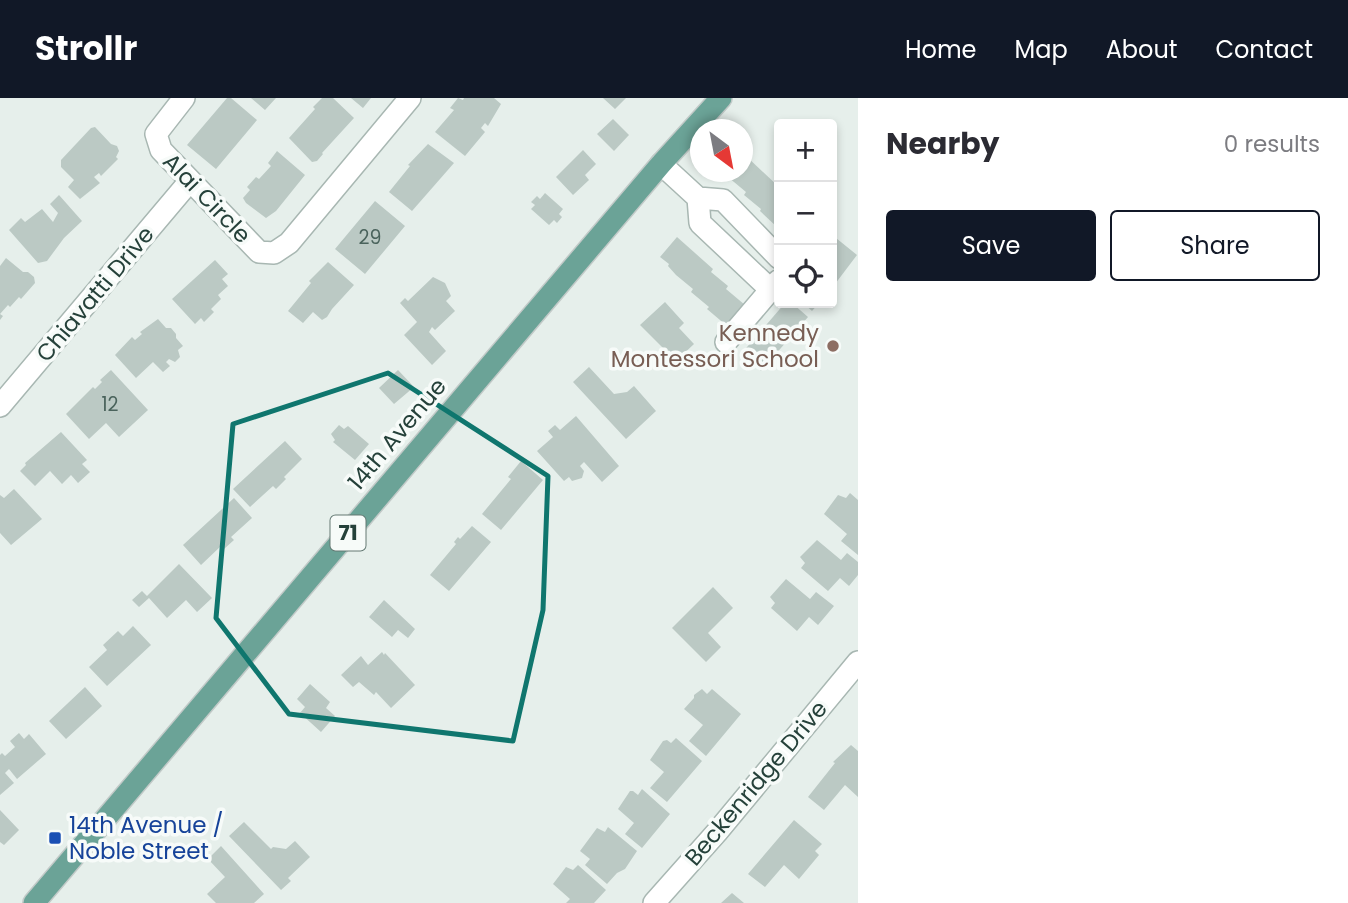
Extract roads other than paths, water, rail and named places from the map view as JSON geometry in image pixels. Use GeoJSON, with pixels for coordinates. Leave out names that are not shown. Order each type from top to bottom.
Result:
{"type":"FeatureCollection","features":[{"type":"Feature","properties":{"kind":"main road","name":"14th Avenue"},"geometry":{"type":"LineString","coordinates":[[34,903],[661,164],[721,98]]}},
{"type":"Feature","properties":{"kind":"street","name":"Alai Circle"},"geometry":{"type":"LineString","coordinates":[[184,98],[156,134],[161,150],[259,252],[274,253],[289,243],[410,98]]}},
{"type":"Feature","properties":{"kind":"street"},"geometry":{"type":"LineString","coordinates":[[661,164],[698,198],[723,200],[774,253]]}},
{"type":"Feature","properties":{"kind":"street","name":"Chiavatti Drive"},"geometry":{"type":"LineString","coordinates":[[0,406],[190,182]]}},
{"type":"Feature","properties":{"kind":"street"},"geometry":{"type":"LineString","coordinates":[[698,198],[700,223],[774,284]]}},
{"type":"Feature","properties":{"kind":"street"},"geometry":{"type":"LineString","coordinates":[[726,342],[774,286]]}},
{"type":"Feature","properties":{"kind":"street","name":"Beckenridge Drive"},"geometry":{"type":"LineString","coordinates":[[654,903],[858,662]]}},
{"type":"Feature","properties":{"kind":"place","name":"Kennedy Montessori School"},"geometry":{"type":"Point","coordinates":[833,346]}},
{"type":"Feature","properties":{"kind":"place","name":"14th Avenue / Noble Street"},"geometry":{"type":"Point","coordinates":[55,838]}}]}
